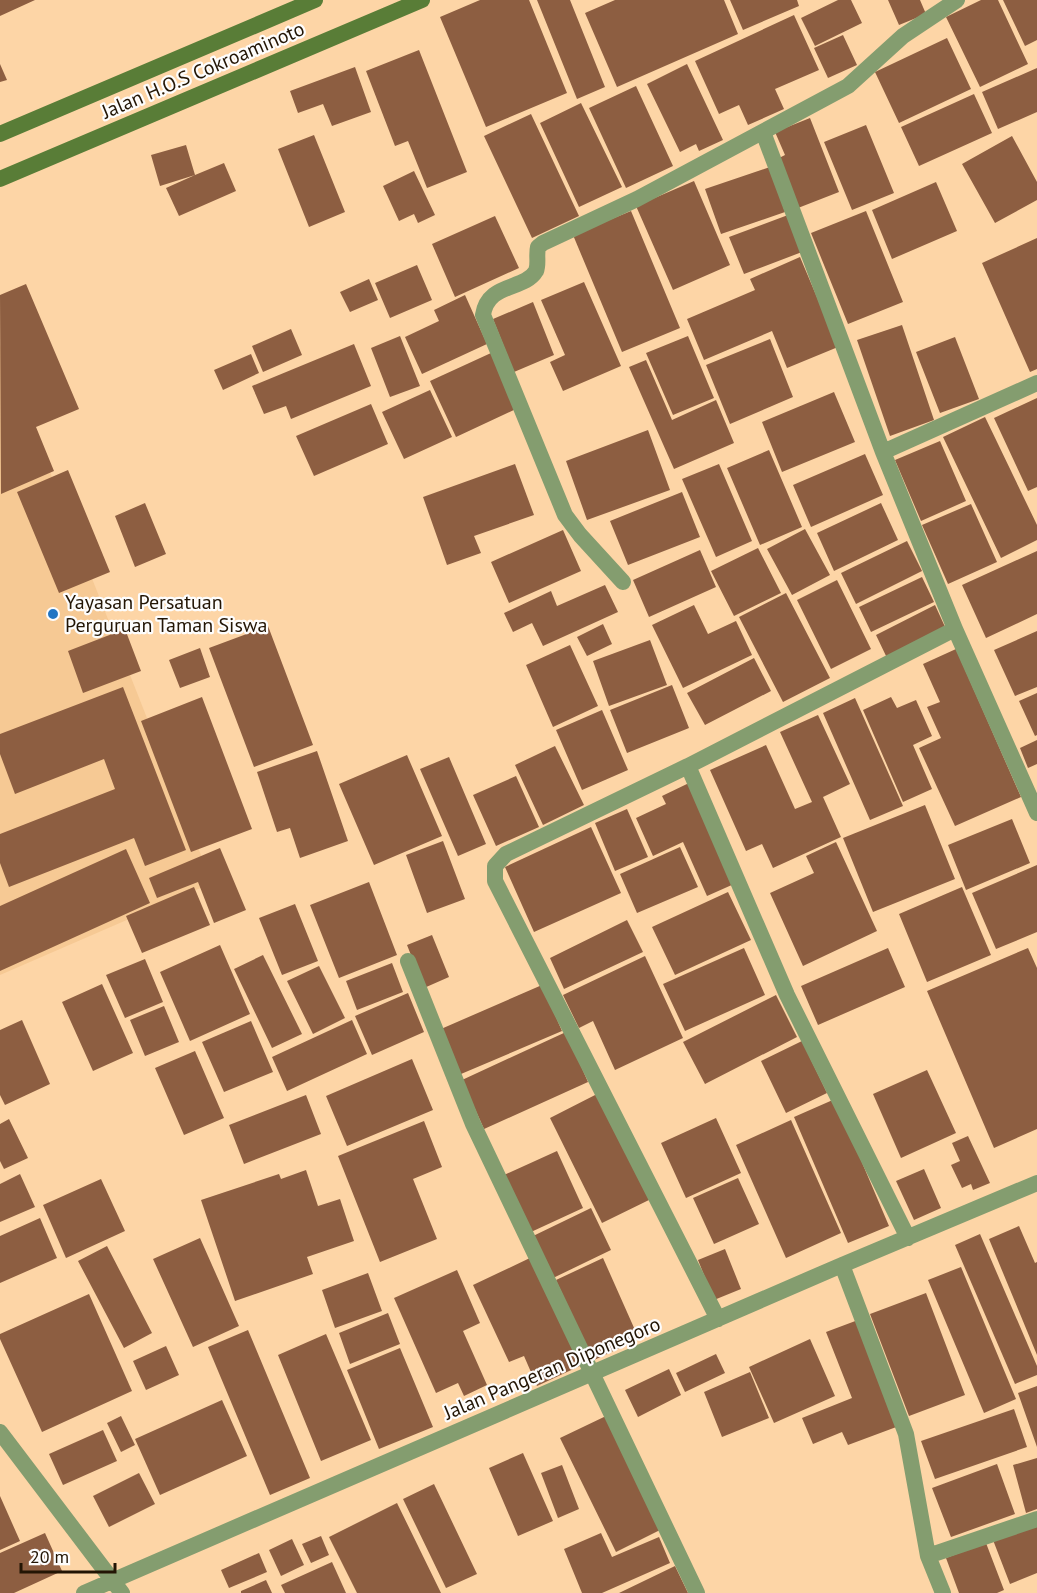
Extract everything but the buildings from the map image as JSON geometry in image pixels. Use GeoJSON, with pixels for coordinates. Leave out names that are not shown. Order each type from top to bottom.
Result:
{"type":"FeatureCollection","features":[{"type":"Feature","properties":{"kind":"main road","name":"Jalan H.O.S Cokroaminoto"},"geometry":{"type":"LineString","coordinates":[[0,134],[315,0]]}},
{"type":"Feature","properties":{"kind":"main road","name":"Jalan H.O.S Cokroaminoto"},"geometry":{"type":"LineString","coordinates":[[0,179],[422,0]]}},
{"type":"Feature","properties":{"kind":"street"},"geometry":{"type":"LineString","coordinates":[[623,582],[580,535],[565,514],[483,315],[484,304],[490,297],[532,276],[537,268],[538,247],[543,243],[637,199],[848,86],[903,36],[957,0]]}},
{"type":"Feature","properties":{"kind":"street"},"geometry":{"type":"LineString","coordinates":[[763,132],[883,452],[955,629],[1037,813]]}},
{"type":"Feature","properties":{"kind":"street"},"geometry":{"type":"LineString","coordinates":[[883,452],[1037,383]]}},
{"type":"Feature","properties":{"kind":"street"},"geometry":{"type":"LineString","coordinates":[[718,1319],[495,881],[495,866],[506,854],[688,765],[955,629]]}},
{"type":"Feature","properties":{"kind":"street"},"geometry":{"type":"LineString","coordinates":[[688,765],[787,995],[908,1238]]}},
{"type":"Feature","properties":{"kind":"street"},"geometry":{"type":"LineString","coordinates":[[408,961],[473,1124],[697,1593]]}},
{"type":"Feature","properties":{"kind":"street","name":"Jalan Pangeran Diponegoro"},"geometry":{"type":"LineString","coordinates":[[84,1593],[118,1587],[718,1319],[1037,1183]]}},
{"type":"Feature","properties":{"kind":"street"},"geometry":{"type":"LineString","coordinates":[[842,1265],[906,1434],[928,1556],[943,1593]]}},
{"type":"Feature","properties":{"kind":"street"},"geometry":{"type":"LineString","coordinates":[[0,1432],[118,1587]]}},
{"type":"Feature","properties":{"kind":"street"},"geometry":{"type":"LineString","coordinates":[[928,1556],[1037,1519]]}},
{"type":"Feature","properties":{"kind":"shaded area","name":"Yayasan Persatuan Perguruan Taman Siswa"},"geometry":{"type":"Polygon","coordinates":[[[0,345],[212,883],[0,975],[0,345]]]}},
{"type":"Feature","properties":{"kind":"place","name":"Yayasan Persatuan Perguruan Taman Siswa"},"geometry":{"type":"Point","coordinates":[53,614]}}]}
